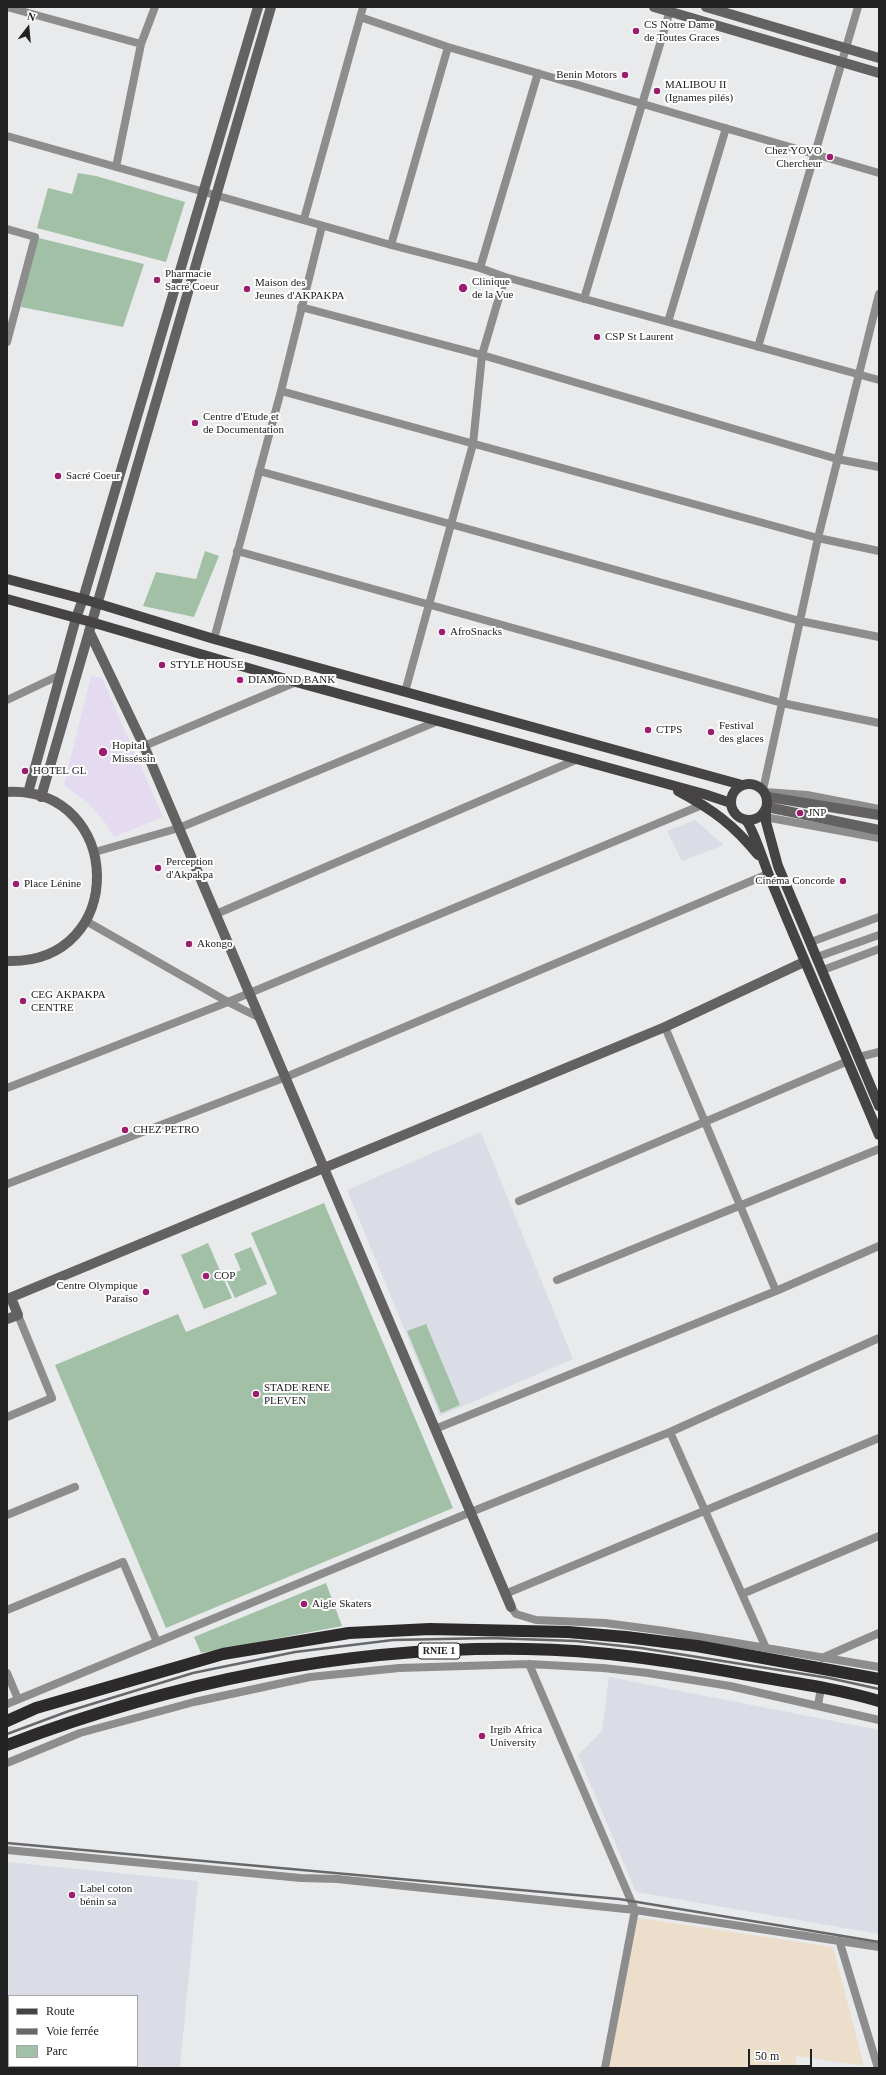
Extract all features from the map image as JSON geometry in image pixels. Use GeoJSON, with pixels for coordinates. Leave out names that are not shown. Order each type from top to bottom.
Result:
{"type":"FeatureCollection","features":[{"type":"Feature","properties":{"kind":"highway","name":"RNIE 1"},"geometry":{"type":"LineString","coordinates":[[7,1720],[36,1708],[223,1654],[307,1639],[387,1630],[501,1630],[626,1637],[697,1646],[879,1679]]}},
{"type":"Feature","properties":{"kind":"highway","name":"RNIE 1"},"geometry":{"type":"LineString","coordinates":[[7,1745],[100,1711],[193,1687],[325,1661],[401,1653],[527,1649],[599,1653],[677,1662],[821,1688],[879,1701]]}},
{"type":"Feature","properties":{"kind":"main road"},"geometry":{"type":"LineString","coordinates":[[7,579],[83,599],[214,639],[742,785],[754,784],[765,793],[766,812],[776,862],[818,957],[879,1106]]}},
{"type":"Feature","properties":{"kind":"main road"},"geometry":{"type":"LineString","coordinates":[[7,599],[76,618],[90,626],[578,759],[731,803]]}},
{"type":"Feature","properties":{"kind":"main road"},"geometry":{"type":"LineString","coordinates":[[648,779],[669,786],[702,805],[734,827],[762,860]]}},
{"type":"Feature","properties":{"kind":"main road"},"geometry":{"type":"LineString","coordinates":[[742,785],[734,792],[731,803],[735,813],[745,820],[753,830],[762,860],[804,962],[879,1135]]}},
{"type":"Feature","properties":{"kind":"main road"},"geometry":{"type":"LineString","coordinates":[[745,820],[757,819],[766,812]]}},
{"type":"Feature","properties":{"kind":"street"},"geometry":{"type":"LineString","coordinates":[[7,7],[141,44]]}},
{"type":"Feature","properties":{"kind":"street"},"geometry":{"type":"LineString","coordinates":[[116,167],[141,44],[155,7]]}},
{"type":"Feature","properties":{"kind":"street"},"geometry":{"type":"LineString","coordinates":[[28,793],[76,618],[83,599],[258,7]]}},
{"type":"Feature","properties":{"kind":"street"},"geometry":{"type":"LineString","coordinates":[[41,797],[272,7]]}},
{"type":"Feature","properties":{"kind":"street"},"geometry":{"type":"LineString","coordinates":[[304,219],[363,7]]}},
{"type":"Feature","properties":{"kind":"street"},"geometry":{"type":"LineString","coordinates":[[654,7],[670,9],[879,73]]}},
{"type":"Feature","properties":{"kind":"street"},"geometry":{"type":"LineString","coordinates":[[706,7],[879,58]]}},
{"type":"Feature","properties":{"kind":"street"},"geometry":{"type":"LineString","coordinates":[[758,347],[843,63],[858,7]]}},
{"type":"Feature","properties":{"kind":"street"},"geometry":{"type":"LineString","coordinates":[[584,299],[670,9]]}},
{"type":"Feature","properties":{"kind":"street"},"geometry":{"type":"LineString","coordinates":[[360,16],[448,47],[879,173]]}},
{"type":"Feature","properties":{"kind":"street"},"geometry":{"type":"LineString","coordinates":[[391,245],[448,47]]}},
{"type":"Feature","properties":{"kind":"street"},"geometry":{"type":"LineString","coordinates":[[480,268],[538,73]]}},
{"type":"Feature","properties":{"kind":"street"},"geometry":{"type":"LineString","coordinates":[[668,322],[726,128]]}},
{"type":"Feature","properties":{"kind":"street"},"geometry":{"type":"LineString","coordinates":[[7,136],[304,219],[322,226],[480,268],[505,277],[879,380]]}},
{"type":"Feature","properties":{"kind":"street"},"geometry":{"type":"LineString","coordinates":[[214,639],[281,391],[322,226]]}},
{"type":"Feature","properties":{"kind":"street"},"geometry":{"type":"LineString","coordinates":[[7,229],[35,237],[11,316],[7,342]]}},
{"type":"Feature","properties":{"kind":"street"},"geometry":{"type":"LineString","coordinates":[[405,692],[473,444],[482,356],[505,277]]}},
{"type":"Feature","properties":{"kind":"street"},"geometry":{"type":"LineString","coordinates":[[765,793],[782,704],[818,538],[879,294]]}},
{"type":"Feature","properties":{"kind":"street"},"geometry":{"type":"LineString","coordinates":[[301,307],[482,356],[837,459],[879,467]]}},
{"type":"Feature","properties":{"kind":"street"},"geometry":{"type":"LineString","coordinates":[[281,391],[818,538],[879,551]]}},
{"type":"Feature","properties":{"kind":"street"},"geometry":{"type":"LineString","coordinates":[[259,471],[800,621],[879,637]]}},
{"type":"Feature","properties":{"kind":"street"},"geometry":{"type":"LineString","coordinates":[[238,552],[782,704],[879,722]]}},
{"type":"Feature","properties":{"kind":"street"},"geometry":{"type":"LineString","coordinates":[[90,626],[144,746],[250,993],[505,1594],[516,1614],[536,1620],[636,1627],[879,1667]]}},
{"type":"Feature","properties":{"kind":"street"},"geometry":{"type":"LineString","coordinates":[[7,700],[60,675]]}},
{"type":"Feature","properties":{"kind":"street"},"geometry":{"type":"LineString","coordinates":[[144,746],[296,682]]}},
{"type":"Feature","properties":{"kind":"street"},"geometry":{"type":"LineString","coordinates":[[95,852],[179,828],[438,721]]}},
{"type":"Feature","properties":{"kind":"street"},"geometry":{"type":"LineString","coordinates":[[216,914],[578,759]]}},
{"type":"Feature","properties":{"kind":"street"},"geometry":{"type":"LineString","coordinates":[[7,792],[28,793],[41,797],[54,803],[74,818],[88,837],[95,852],[98,870],[98,888],[91,910],[86,921],[75,934],[55,950],[31,959],[8,961]]}},
{"type":"Feature","properties":{"kind":"street"},"geometry":{"type":"LineString","coordinates":[[765,793],[807,795],[879,809]]}},
{"type":"Feature","properties":{"kind":"street"},"geometry":{"type":"LineString","coordinates":[[765,793],[879,815]]}},
{"type":"Feature","properties":{"kind":"street"},"geometry":{"type":"LineString","coordinates":[[7,1088],[228,1002],[702,805]]}},
{"type":"Feature","properties":{"kind":"street"},"geometry":{"type":"LineString","coordinates":[[766,812],[879,830]]}},
{"type":"Feature","properties":{"kind":"street"},"geometry":{"type":"LineString","coordinates":[[766,812],[879,838]]}},
{"type":"Feature","properties":{"kind":"street"},"geometry":{"type":"LineString","coordinates":[[7,1184],[286,1077],[768,874]]}},
{"type":"Feature","properties":{"kind":"street"},"geometry":{"type":"LineString","coordinates":[[811,942],[879,917]]}},
{"type":"Feature","properties":{"kind":"street"},"geometry":{"type":"LineString","coordinates":[[86,921],[228,1002],[260,1018]]}},
{"type":"Feature","properties":{"kind":"street"},"geometry":{"type":"LineString","coordinates":[[818,957],[879,935]]}},
{"type":"Feature","properties":{"kind":"street"},"geometry":{"type":"LineString","coordinates":[[823,970],[879,949]]}},
{"type":"Feature","properties":{"kind":"street"},"geometry":{"type":"LineString","coordinates":[[7,1417],[52,1398],[18,1315],[9,1298],[665,1027],[804,962]]}},
{"type":"Feature","properties":{"kind":"street"},"geometry":{"type":"LineString","coordinates":[[665,1027],[776,1291]]}},
{"type":"Feature","properties":{"kind":"street"},"geometry":{"type":"LineString","coordinates":[[859,1057],[879,1052]]}},
{"type":"Feature","properties":{"kind":"street"},"geometry":{"type":"LineString","coordinates":[[519,1201],[848,1061]]}},
{"type":"Feature","properties":{"kind":"street"},"geometry":{"type":"LineString","coordinates":[[557,1280],[879,1149]]}},
{"type":"Feature","properties":{"kind":"street"},"geometry":{"type":"LineString","coordinates":[[435,1429],[776,1291],[879,1246]]}},
{"type":"Feature","properties":{"kind":"street"},"geometry":{"type":"LineString","coordinates":[[7,1319],[18,1315]]}},
{"type":"Feature","properties":{"kind":"street"},"geometry":{"type":"LineString","coordinates":[[7,1704],[470,1512],[670,1432],[879,1338]]}},
{"type":"Feature","properties":{"kind":"street"},"geometry":{"type":"LineString","coordinates":[[670,1432],[766,1648]]}},
{"type":"Feature","properties":{"kind":"street"},"geometry":{"type":"LineString","coordinates":[[505,1594],[879,1438]]}},
{"type":"Feature","properties":{"kind":"street"},"geometry":{"type":"LineString","coordinates":[[7,1515],[75,1487]]}},
{"type":"Feature","properties":{"kind":"street"},"geometry":{"type":"LineString","coordinates":[[742,1594],[879,1536]]}},
{"type":"Feature","properties":{"kind":"street"},"geometry":{"type":"LineString","coordinates":[[7,1610],[123,1562],[157,1642]]}},
{"type":"Feature","properties":{"kind":"street"},"geometry":{"type":"LineString","coordinates":[[822,1658],[879,1633]]}},
{"type":"Feature","properties":{"kind":"street"},"geometry":{"type":"LineString","coordinates":[[529,1664],[635,1910],[605,2068]]}},
{"type":"Feature","properties":{"kind":"street"},"geometry":{"type":"LineString","coordinates":[[7,1763],[80,1734],[194,1702],[310,1676],[399,1668],[529,1664],[603,1668],[685,1678],[818,1705],[879,1720]]}},
{"type":"Feature","properties":{"kind":"street"},"geometry":{"type":"LineString","coordinates":[[7,1673],[18,1699]]}},
{"type":"Feature","properties":{"kind":"street"},"geometry":{"type":"LineString","coordinates":[[818,1705],[821,1688]]}},
{"type":"Feature","properties":{"kind":"street"},"geometry":{"type":"LineString","coordinates":[[7,1850],[301,1878],[337,1879],[635,1910],[879,1947]]}},
{"type":"Feature","properties":{"kind":"street"},"geometry":{"type":"LineString","coordinates":[[839,1940],[878,2068]]}},
{"type":"Feature","properties":{"kind":"shaded area","name":"Hopital Misséssin"},"geometry":{"type":"Polygon","coordinates":[[[91,676],[102,678],[163,817],[114,837],[104,821],[87,802],[64,785],[91,676]]]}},
{"type":"Feature","properties":{"kind":"shaded area"},"geometry":{"type":"Polygon","coordinates":[[[695,820],[724,845],[682,861],[667,831],[695,820]]]}},
{"type":"Feature","properties":{"kind":"shaded area"},"geometry":{"type":"Polygon","coordinates":[[[481,1132],[573,1359],[440,1416],[347,1190],[481,1132]]]}},
{"type":"Feature","properties":{"kind":"shaded area"},"geometry":{"type":"Polygon","coordinates":[[[609,1677],[879,1730],[879,1934],[636,1892],[578,1755],[602,1731],[609,1677]]]}},
{"type":"Feature","properties":{"kind":"shaded area"},"geometry":{"type":"Polygon","coordinates":[[[7,1862],[198,1881],[180,2068],[7,2068],[7,1862]]]}},
{"type":"Feature","properties":{"kind":"shaded area"},"geometry":{"type":"Polygon","coordinates":[[[632,1917],[833,1947],[864,2066],[797,2056],[795,2068],[609,2068],[632,1917]]]}},
{"type":"Feature","properties":{"kind":"green space"},"geometry":{"type":"Polygon","coordinates":[[[78,173],[96,176],[185,202],[166,262],[37,228],[48,188],[72,194],[78,173]]]}},
{"type":"Feature","properties":{"kind":"green space"},"geometry":{"type":"Polygon","coordinates":[[[35,237],[144,264],[123,327],[21,307],[35,237]]]}},
{"type":"Feature","properties":{"kind":"green space"},"geometry":{"type":"Polygon","coordinates":[[[205,551],[219,556],[194,617],[143,606],[156,572],[196,579],[205,551]]]}},
{"type":"Feature","properties":{"kind":"green space"},"geometry":{"type":"Polygon","coordinates":[[[324,1203],[453,1508],[166,1628],[55,1365],[178,1314],[186,1332],[277,1294],[251,1233],[324,1203]]]}},
{"type":"Feature","properties":{"kind":"green space","name":"COP"},"geometry":{"type":"Polygon","coordinates":[[[208,1243],[232,1298],[204,1309],[181,1255],[208,1243]]]}},
{"type":"Feature","properties":{"kind":"green space"},"geometry":{"type":"Polygon","coordinates":[[[251,1247],[267,1284],[235,1298],[225,1277],[241,1270],[234,1254],[251,1247]]]}},
{"type":"Feature","properties":{"kind":"green space"},"geometry":{"type":"Polygon","coordinates":[[[426,1324],[460,1405],[441,1413],[407,1331],[426,1324]]]}},
{"type":"Feature","properties":{"kind":"green space","name":"Aigle Skaters"},"geometry":{"type":"Polygon","coordinates":[[[326,1583],[342,1626],[201,1653],[194,1637],[326,1583]]]}},
{"type":"Feature","properties":{"kind":"railway"},"geometry":{"type":"LineString","coordinates":[[7,1734],[69,1711],[193,1673],[295,1652],[393,1640],[491,1638],[576,1641],[641,1648],[829,1678],[879,1689]]}},
{"type":"Feature","properties":{"kind":"railway"},"geometry":{"type":"LineString","coordinates":[[7,1843],[619,1899],[879,1942]]}},
{"type":"Feature","properties":{"kind":"place","name":"CS Notre Dame de Toutes Graces"},"geometry":{"type":"Point","coordinates":[636,31]}},
{"type":"Feature","properties":{"kind":"place","name":"Benin Motors"},"geometry":{"type":"Point","coordinates":[625,75]}},
{"type":"Feature","properties":{"kind":"place","name":"MALIBOU II (Ignames pilés)"},"geometry":{"type":"Point","coordinates":[657,91]}},
{"type":"Feature","properties":{"kind":"place","name":"Chez YOVO Chercheur"},"geometry":{"type":"Point","coordinates":[830,157]}},
{"type":"Feature","properties":{"kind":"place","name":"Pharmacie Sacré Coeur"},"geometry":{"type":"Point","coordinates":[157,280]}},
{"type":"Feature","properties":{"kind":"place","name":"Clinique de la Vue"},"geometry":{"type":"Point","coordinates":[463,288]}},
{"type":"Feature","properties":{"kind":"place","name":"Maison des Jeunes d'AKPAKPA"},"geometry":{"type":"Point","coordinates":[247,289]}},
{"type":"Feature","properties":{"kind":"place","name":"CSP St Laurent"},"geometry":{"type":"Point","coordinates":[597,337]}},
{"type":"Feature","properties":{"kind":"place","name":"Centre d'Etude et de Documentation"},"geometry":{"type":"Point","coordinates":[195,423]}},
{"type":"Feature","properties":{"kind":"place","name":"Sacré Coeur"},"geometry":{"type":"Point","coordinates":[58,476]}},
{"type":"Feature","properties":{"kind":"place","name":"AfroSnacks"},"geometry":{"type":"Point","coordinates":[442,632]}},
{"type":"Feature","properties":{"kind":"place","name":"STYLE HOUSE"},"geometry":{"type":"Point","coordinates":[162,665]}},
{"type":"Feature","properties":{"kind":"place","name":"DIAMOND BANK"},"geometry":{"type":"Point","coordinates":[240,680]}},
{"type":"Feature","properties":{"kind":"place","name":"CTPS"},"geometry":{"type":"Point","coordinates":[648,730]}},
{"type":"Feature","properties":{"kind":"place","name":"Festival des glaces"},"geometry":{"type":"Point","coordinates":[711,732]}},
{"type":"Feature","properties":{"kind":"place","name":"Hopital Misséssin"},"geometry":{"type":"Point","coordinates":[103,752]}},
{"type":"Feature","properties":{"kind":"place","name":"HOTEL GL"},"geometry":{"type":"Point","coordinates":[25,771]}},
{"type":"Feature","properties":{"kind":"place","name":"JNP"},"geometry":{"type":"Point","coordinates":[800,813]}},
{"type":"Feature","properties":{"kind":"place","name":"Perception d'Akpakpa"},"geometry":{"type":"Point","coordinates":[158,868]}},
{"type":"Feature","properties":{"kind":"place","name":"Cinéma Concorde"},"geometry":{"type":"Point","coordinates":[843,881]}},
{"type":"Feature","properties":{"kind":"place","name":"Place Lénine"},"geometry":{"type":"Point","coordinates":[16,884]}},
{"type":"Feature","properties":{"kind":"place","name":"Akongo"},"geometry":{"type":"Point","coordinates":[189,944]}},
{"type":"Feature","properties":{"kind":"place","name":"CEG AKPAKPA CENTRE"},"geometry":{"type":"Point","coordinates":[23,1001]}},
{"type":"Feature","properties":{"kind":"place","name":"CHEZ PETRO"},"geometry":{"type":"Point","coordinates":[125,1130]}},
{"type":"Feature","properties":{"kind":"place","name":"COP"},"geometry":{"type":"Point","coordinates":[206,1276]}},
{"type":"Feature","properties":{"kind":"place","name":"Centre Olympique Paraïso"},"geometry":{"type":"Point","coordinates":[146,1292]}},
{"type":"Feature","properties":{"kind":"place","name":"STADE RENE PLEVEN"},"geometry":{"type":"Point","coordinates":[256,1394]}},
{"type":"Feature","properties":{"kind":"place","name":"Aigle Skaters"},"geometry":{"type":"Point","coordinates":[304,1604]}},
{"type":"Feature","properties":{"kind":"place","name":"Irgib Africa University"},"geometry":{"type":"Point","coordinates":[482,1736]}},
{"type":"Feature","properties":{"kind":"place","name":"Label coton bénin sa"},"geometry":{"type":"Point","coordinates":[72,1895]}}]}
